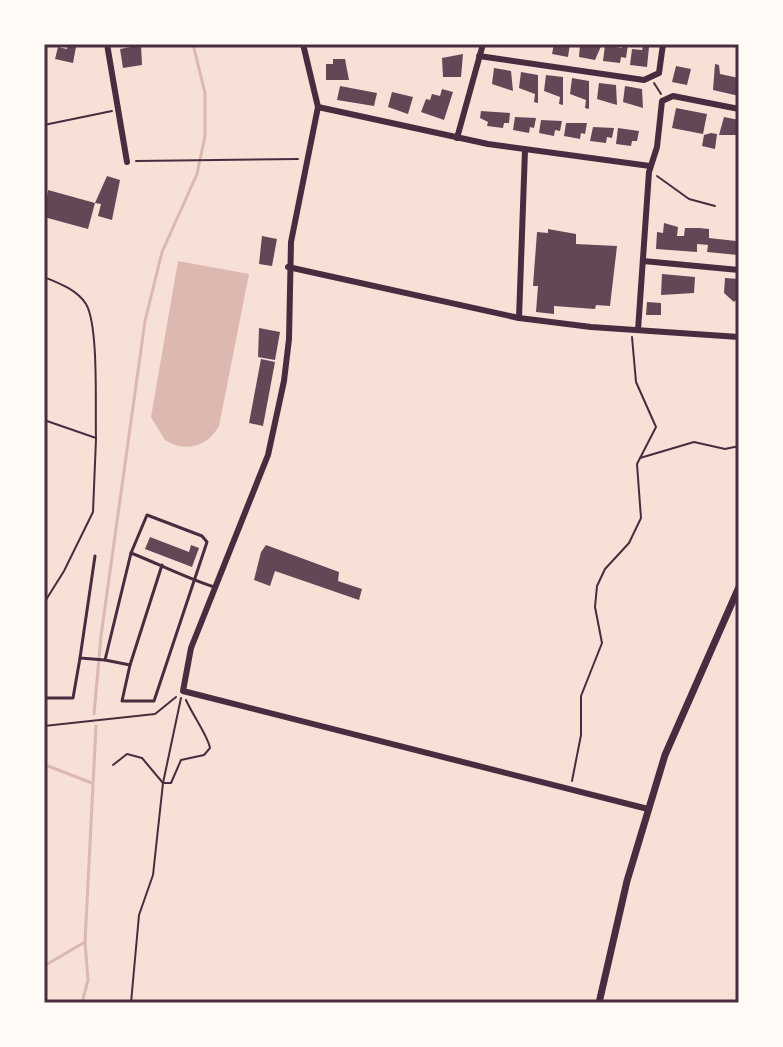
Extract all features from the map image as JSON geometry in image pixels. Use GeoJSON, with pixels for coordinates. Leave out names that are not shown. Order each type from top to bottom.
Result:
{"type":"FeatureCollection","features":[{"type":"Feature","properties":{"kind":"street"},"geometry":{"type":"LineString","coordinates":[[107,44],[127,162]]}},
{"type":"Feature","properties":{"kind":"street"},"geometry":{"type":"LineString","coordinates":[[303,44],[318,107],[288,267],[289,339],[275,427],[237,536],[191,648],[183,691],[648,809]]}},
{"type":"Feature","properties":{"kind":"street"},"geometry":{"type":"LineString","coordinates":[[457,138],[483,44]]}},
{"type":"Feature","properties":{"kind":"street"},"geometry":{"type":"LineString","coordinates":[[479,56],[651,79],[662,67],[663,44]]}},
{"type":"Feature","properties":{"kind":"street"},"geometry":{"type":"LineString","coordinates":[[635,330],[650,169],[664,98],[673,96],[739,109]]}},
{"type":"Feature","properties":{"kind":"street"},"geometry":{"type":"LineString","coordinates":[[318,107],[457,138],[650,169]]}},
{"type":"Feature","properties":{"kind":"street"},"geometry":{"type":"LineString","coordinates":[[519,318],[525,150]]}},
{"type":"Feature","properties":{"kind":"street"},"geometry":{"type":"LineString","coordinates":[[643,261],[739,270]]}},
{"type":"Feature","properties":{"kind":"street"},"geometry":{"type":"LineString","coordinates":[[288,267],[519,318],[739,337]]}},
{"type":"Feature","properties":{"kind":"street"},"geometry":{"type":"LineString","coordinates":[[599,1003],[627,881],[648,809],[681,713],[739,587]]}},
{"type":"Feature","properties":{"kind":"lane"},"geometry":{"type":"LineString","coordinates":[[105,660],[131,553],[147,515],[205,538],[207,542],[192,577],[154,701],[122,701],[130,665],[162,565]]}},
{"type":"Feature","properties":{"kind":"lane"},"geometry":{"type":"LineString","coordinates":[[131,553],[214,587]]}},
{"type":"Feature","properties":{"kind":"lane"},"geometry":{"type":"LineString","coordinates":[[44,698],[73,698],[95,556]]}},
{"type":"Feature","properties":{"kind":"lane"},"geometry":{"type":"LineString","coordinates":[[80,658],[130,665]]}},
{"type":"Feature","properties":{"kind":"path"},"geometry":{"type":"LineString","coordinates":[[651,79],[664,98]]}},
{"type":"Feature","properties":{"kind":"path"},"geometry":{"type":"LineString","coordinates":[[44,125],[117,110]]}},
{"type":"Feature","properties":{"kind":"path"},"geometry":{"type":"LineString","coordinates":[[127,162],[307,160]]}},
{"type":"Feature","properties":{"kind":"path"},"geometry":{"type":"LineString","coordinates":[[650,169],[689,199],[715,206]]}},
{"type":"Feature","properties":{"kind":"path"},"geometry":{"type":"LineString","coordinates":[[44,277],[70,288],[86,305],[93,328],[96,438],[93,512],[64,571],[44,603]]}},
{"type":"Feature","properties":{"kind":"path"},"geometry":{"type":"LineString","coordinates":[[569,789],[581,735],[581,696],[602,643],[595,607],[597,586],[605,569],[629,543],[641,518],[637,464],[656,427],[636,382],[635,330]]}},
{"type":"Feature","properties":{"kind":"path"},"geometry":{"type":"LineString","coordinates":[[44,420],[96,438]]}},
{"type":"Feature","properties":{"kind":"path"},"geometry":{"type":"LineString","coordinates":[[640,458],[694,442],[725,449],[739,446]]}},
{"type":"Feature","properties":{"kind":"path"},"geometry":{"type":"LineString","coordinates":[[44,726],[155,714],[183,691]]}},
{"type":"Feature","properties":{"kind":"path"},"geometry":{"type":"LineString","coordinates":[[131,1003],[139,915],[153,875],[163,783],[183,691]]}},
{"type":"Feature","properties":{"kind":"path"},"geometry":{"type":"LineString","coordinates":[[113,765],[127,754],[142,758],[163,783],[171,783],[181,760],[204,755],[210,748],[209,737],[198,727],[183,691]]}},
{"type":"Feature","properties":{"kind":"shaded area"},"geometry":{"type":"Polygon","coordinates":[[[178,261],[249,274],[219,426],[208,439],[188,447],[165,440],[151,417],[178,261]]]}},
{"type":"Feature","properties":{"kind":"building"},"geometry":{"type":"Polygon","coordinates":[[[554,44],[570,44],[568,57],[552,54],[554,44]]]}},
{"type":"Feature","properties":{"kind":"building"},"geometry":{"type":"Polygon","coordinates":[[[580,44],[602,44],[595,60],[579,57],[580,44]]]}},
{"type":"Feature","properties":{"kind":"building"},"geometry":{"type":"Polygon","coordinates":[[[623,44],[628,44],[626,58],[621,57],[620,63],[603,61],[605,45],[622,48],[623,44]]]}},
{"type":"Feature","properties":{"kind":"building"},"geometry":{"type":"Polygon","coordinates":[[[68,45],[76,47],[73,63],[55,59],[58,47],[67,49],[68,45]]]}},
{"type":"Feature","properties":{"kind":"building"},"geometry":{"type":"Polygon","coordinates":[[[141,45],[142,65],[123,68],[120,49],[141,45]]]}},
{"type":"Feature","properties":{"kind":"building"},"geometry":{"type":"Polygon","coordinates":[[[643,46],[649,47],[647,67],[630,65],[632,49],[642,50],[643,46]]]}},
{"type":"Feature","properties":{"kind":"building"},"geometry":{"type":"Polygon","coordinates":[[[463,54],[461,77],[443,77],[442,58],[463,54]]]}},
{"type":"Feature","properties":{"kind":"building"},"geometry":{"type":"Polygon","coordinates":[[[333,59],[345,59],[349,80],[326,80],[326,64],[333,64],[333,59]]]}},
{"type":"Feature","properties":{"kind":"building"},"geometry":{"type":"Polygon","coordinates":[[[715,64],[719,65],[720,74],[739,78],[739,96],[713,90],[715,64]]]}},
{"type":"Feature","properties":{"kind":"building"},"geometry":{"type":"Polygon","coordinates":[[[676,66],[691,69],[687,85],[672,82],[676,66]]]}},
{"type":"Feature","properties":{"kind":"building"},"geometry":{"type":"Polygon","coordinates":[[[494,68],[511,71],[513,91],[492,84],[494,68]]]}},
{"type":"Feature","properties":{"kind":"building"},"geometry":{"type":"Polygon","coordinates":[[[521,72],[538,75],[538,103],[534,102],[535,94],[519,88],[521,72]]]}},
{"type":"Feature","properties":{"kind":"building"},"geometry":{"type":"Polygon","coordinates":[[[546,75],[563,77],[563,105],[559,104],[560,97],[544,91],[546,75]]]}},
{"type":"Feature","properties":{"kind":"building"},"geometry":{"type":"Polygon","coordinates":[[[572,78],[589,81],[589,109],[585,108],[586,100],[570,94],[572,78]]]}},
{"type":"Feature","properties":{"kind":"building"},"geometry":{"type":"Polygon","coordinates":[[[599,83],[616,85],[617,105],[597,99],[599,83]]]}},
{"type":"Feature","properties":{"kind":"building"},"geometry":{"type":"Polygon","coordinates":[[[340,86],[377,93],[374,106],[337,100],[340,86]]]}},
{"type":"Feature","properties":{"kind":"building"},"geometry":{"type":"Polygon","coordinates":[[[625,86],[642,89],[643,108],[623,102],[625,86]]]}},
{"type":"Feature","properties":{"kind":"building"},"geometry":{"type":"Polygon","coordinates":[[[442,89],[453,92],[444,120],[421,112],[426,99],[430,100],[432,94],[440,96],[442,89]]]}},
{"type":"Feature","properties":{"kind":"building"},"geometry":{"type":"Polygon","coordinates":[[[392,92],[413,97],[408,114],[388,107],[392,92]]]}},
{"type":"Feature","properties":{"kind":"building"},"geometry":{"type":"Polygon","coordinates":[[[676,108],[707,114],[703,134],[672,128],[676,108]]]}},
{"type":"Feature","properties":{"kind":"building"},"geometry":{"type":"Polygon","coordinates":[[[481,111],[510,113],[509,123],[504,123],[503,128],[487,126],[488,122],[480,118],[481,111]]]}},
{"type":"Feature","properties":{"kind":"building"},"geometry":{"type":"Polygon","coordinates":[[[515,117],[536,118],[534,128],[530,127],[529,133],[513,130],[515,117]]]}},
{"type":"Feature","properties":{"kind":"building"},"geometry":{"type":"Polygon","coordinates":[[[724,117],[739,120],[739,135],[719,135],[724,117]]]}},
{"type":"Feature","properties":{"kind":"building"},"geometry":{"type":"Polygon","coordinates":[[[541,120],[562,121],[560,131],[555,130],[554,136],[539,133],[541,120]]]}},
{"type":"Feature","properties":{"kind":"building"},"geometry":{"type":"Polygon","coordinates":[[[566,123],[587,123],[585,134],[581,133],[580,139],[564,136],[566,123]]]}},
{"type":"Feature","properties":{"kind":"building"},"geometry":{"type":"Polygon","coordinates":[[[593,127],[614,128],[612,138],[607,137],[606,143],[590,141],[593,127]]]}},
{"type":"Feature","properties":{"kind":"building"},"geometry":{"type":"Polygon","coordinates":[[[618,128],[639,131],[637,141],[632,141],[631,146],[616,144],[618,128]]]}},
{"type":"Feature","properties":{"kind":"building"},"geometry":{"type":"Polygon","coordinates":[[[717,134],[715,149],[702,146],[704,135],[717,134]]]}},
{"type":"Feature","properties":{"kind":"building"},"geometry":{"type":"Polygon","coordinates":[[[107,176],[120,180],[112,220],[98,216],[101,204],[95,203],[107,176]]]}},
{"type":"Feature","properties":{"kind":"building"},"geometry":{"type":"Polygon","coordinates":[[[48,190],[95,203],[88,229],[44,217],[48,190]]]}},
{"type":"Feature","properties":{"kind":"building"},"geometry":{"type":"Polygon","coordinates":[[[664,223],[678,227],[677,236],[684,236],[685,228],[709,229],[709,238],[736,241],[739,234],[738,255],[707,252],[708,245],[697,244],[697,252],[656,249],[657,232],[663,233],[664,223]]]}},
{"type":"Feature","properties":{"kind":"building"},"geometry":{"type":"Polygon","coordinates":[[[548,229],[576,234],[576,244],[617,246],[610,306],[596,305],[595,309],[554,306],[554,314],[536,312],[538,286],[533,286],[537,232],[548,233],[548,229]]]}},
{"type":"Feature","properties":{"kind":"building"},"geometry":{"type":"Polygon","coordinates":[[[262,236],[277,239],[272,266],[259,264],[262,236]]]}},
{"type":"Feature","properties":{"kind":"building"},"geometry":{"type":"Polygon","coordinates":[[[662,274],[695,277],[694,293],[661,295],[662,274]]]}},
{"type":"Feature","properties":{"kind":"building"},"geometry":{"type":"Polygon","coordinates":[[[725,278],[739,279],[739,297],[734,302],[724,293],[725,278]]]}},
{"type":"Feature","properties":{"kind":"building"},"geometry":{"type":"Polygon","coordinates":[[[647,302],[661,303],[661,315],[646,315],[647,302]]]}},
{"type":"Feature","properties":{"kind":"building"},"geometry":{"type":"Polygon","coordinates":[[[259,328],[280,332],[275,360],[258,357],[259,328]]]}},
{"type":"Feature","properties":{"kind":"building"},"geometry":{"type":"Polygon","coordinates":[[[261,359],[275,362],[263,426],[249,423],[261,359]]]}},
{"type":"Feature","properties":{"kind":"building"},"geometry":{"type":"Polygon","coordinates":[[[150,537],[189,552],[191,545],[199,548],[192,567],[145,549],[150,537]]]}},
{"type":"Feature","properties":{"kind":"building"},"geometry":{"type":"Polygon","coordinates":[[[266,545],[339,572],[338,581],[362,589],[359,600],[275,571],[270,586],[254,580],[261,552],[266,545]]]}},
{"type":"Feature","properties":{"kind":"waterway"},"geometry":{"type":"LineString","coordinates":[[94,714],[101,636],[145,321],[162,252],[197,174],[205,136],[205,93],[193,44]]}},
{"type":"Feature","properties":{"kind":"waterway"},"geometry":{"type":"LineString","coordinates":[[82,1003],[88,980],[85,942],[96,726]]}},
{"type":"Feature","properties":{"kind":"waterway"},"geometry":{"type":"LineString","coordinates":[[48,766],[92,783]]}},
{"type":"Feature","properties":{"kind":"waterway"},"geometry":{"type":"LineString","coordinates":[[44,966],[85,942]]}}]}
